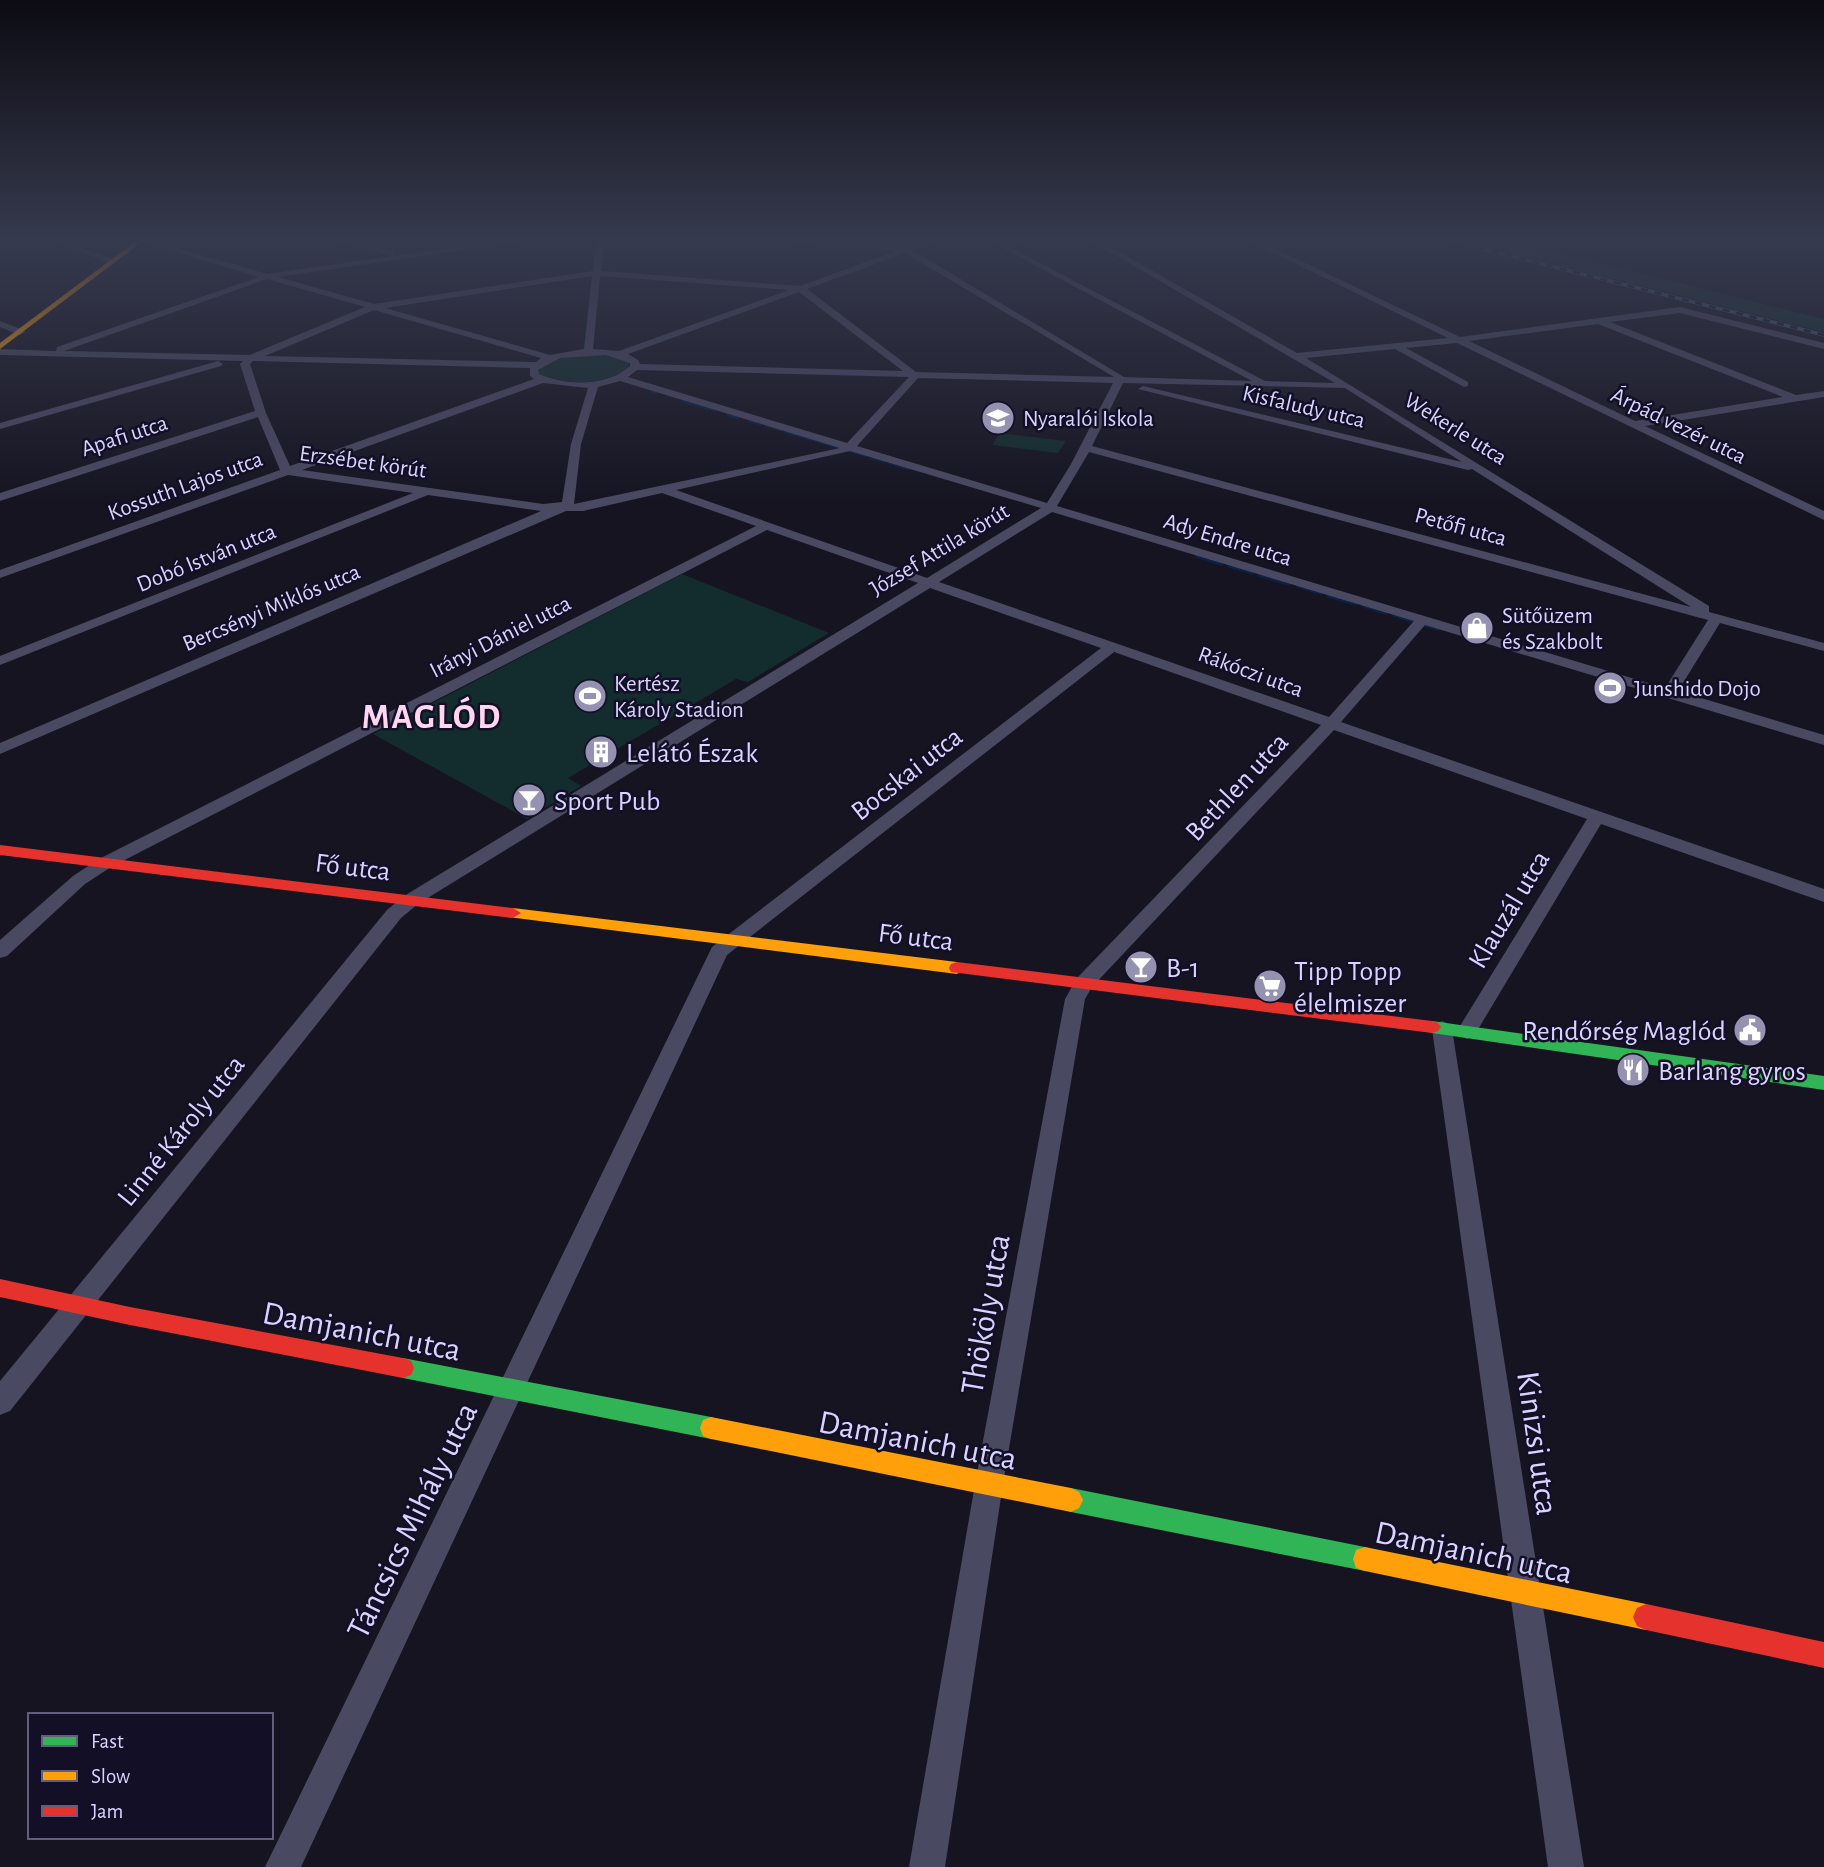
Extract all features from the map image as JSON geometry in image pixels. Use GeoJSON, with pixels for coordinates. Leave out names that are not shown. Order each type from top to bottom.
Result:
{"type":"FeatureCollection","features":[{"type":"Feature","properties":{"kind":"main road"},"geometry":{"type":"LineString","coordinates":[[0,349],[25,328]]}},
{"type":"Feature","properties":{"kind":"main road","name":"Fő utca"},"geometry":{"type":"LineString","coordinates":[[0,850],[1454,1030],[1824,1083]]}},
{"type":"Feature","properties":{"kind":"main road","name":"Damjanich utca"},"geometry":{"type":"LineString","coordinates":[[0,1288],[76,1306],[513,1388],[1525,1591],[1824,1655]]}},
{"type":"Feature","properties":{"kind":"street"},"geometry":{"type":"LineString","coordinates":[[10,328],[20,332]]}},
{"type":"Feature","properties":{"kind":"street"},"geometry":{"type":"LineString","coordinates":[[49,353],[120,328]]}},
{"type":"Feature","properties":{"kind":"street"},"geometry":{"type":"LineString","coordinates":[[251,358],[323,328]]}},
{"type":"Feature","properties":{"kind":"street"},"geometry":{"type":"LineString","coordinates":[[447,328],[550,358]]}},
{"type":"Feature","properties":{"kind":"street"},"geometry":{"type":"LineString","coordinates":[[588,352],[591,328]]}},
{"type":"Feature","properties":{"kind":"street"},"geometry":{"type":"LineString","coordinates":[[691,328],[620,354],[588,352],[550,358],[533,370],[535,376],[542,380],[565,385],[594,384],[620,378],[635,367],[1348,386]]}},
{"type":"Feature","properties":{"kind":"street"},"geometry":{"type":"LineString","coordinates":[[853,328],[914,375]]}},
{"type":"Feature","properties":{"kind":"street"},"geometry":{"type":"LineString","coordinates":[[1038,328],[1119,376],[1119,381]]}},
{"type":"Feature","properties":{"kind":"street"},"geometry":{"type":"LineString","coordinates":[[1158,328],[1264,384]]}},
{"type":"Feature","properties":{"kind":"street","name":"Wekerle utca"},"geometry":{"type":"LineString","coordinates":[[1247,328],[1348,386],[1479,467],[1716,618]]}},
{"type":"Feature","properties":{"kind":"street","name":"Árpád vezér utca"},"geometry":{"type":"LineString","coordinates":[[1434,328],[1824,516]]}},
{"type":"Feature","properties":{"kind":"street"},"geometry":{"type":"LineString","coordinates":[[1296,356],[1459,340],[1542,328]]}},
{"type":"Feature","properties":{"kind":"street"},"geometry":{"type":"LineString","coordinates":[[1618,328],[1793,398]]}},
{"type":"Feature","properties":{"kind":"street"},"geometry":{"type":"LineString","coordinates":[[1753,328],[1824,346]]}},
{"type":"Feature","properties":{"kind":"street"},"geometry":{"type":"LineString","coordinates":[[1396,346],[1464,384]]}},
{"type":"Feature","properties":{"kind":"street"},"geometry":{"type":"LineString","coordinates":[[0,349],[49,353],[537,365]]}},
{"type":"Feature","properties":{"kind":"street"},"geometry":{"type":"LineString","coordinates":[[620,354],[635,362],[635,367]]}},
{"type":"Feature","properties":{"kind":"street"},"geometry":{"type":"LineString","coordinates":[[0,426],[237,358]]}},
{"type":"Feature","properties":{"kind":"street","name":"Erzsébet körút"},"geometry":{"type":"LineString","coordinates":[[251,358],[245,364],[261,413],[286,471],[561,509],[663,490],[832,454],[849,448]]}},
{"type":"Feature","properties":{"kind":"street"},"geometry":{"type":"LineString","coordinates":[[849,448],[914,375]]}},
{"type":"Feature","properties":{"kind":"street","name":"Ady Endre utca"},"geometry":{"type":"LineString","coordinates":[[620,378],[1824,740]]}},
{"type":"Feature","properties":{"kind":"street","name":"Kossuth Lajos utca"},"geometry":{"type":"LineString","coordinates":[[0,574],[542,380]]}},
{"type":"Feature","properties":{"kind":"street","name":"József Attila körút"},"geometry":{"type":"LineString","coordinates":[[411,900],[1050,508],[1086,448],[1119,381]]}},
{"type":"Feature","properties":{"kind":"street","name":"Kisfaludy utca"},"geometry":{"type":"LineString","coordinates":[[1119,381],[1464,467],[1479,467]]}},
{"type":"Feature","properties":{"kind":"street"},"geometry":{"type":"LineString","coordinates":[[561,509],[568,503],[576,444],[594,384]]}},
{"type":"Feature","properties":{"kind":"street"},"geometry":{"type":"LineString","coordinates":[[1634,424],[1824,394]]}},
{"type":"Feature","properties":{"kind":"street","name":"Apafi utca"},"geometry":{"type":"LineString","coordinates":[[0,497],[261,413]]}},
{"type":"Feature","properties":{"kind":"street","name":"Petőfi utca"},"geometry":{"type":"LineString","coordinates":[[1086,448],[1824,647]]}},
{"type":"Feature","properties":{"kind":"street","name":"Rákóczi utca"},"geometry":{"type":"LineString","coordinates":[[663,490],[1824,896]]}},
{"type":"Feature","properties":{"kind":"street","name":"Dobó István utca"},"geometry":{"type":"LineString","coordinates":[[0,661],[426,492]]}},
{"type":"Feature","properties":{"kind":"street","name":"Bercsényi Miklós utca"},"geometry":{"type":"LineString","coordinates":[[0,749],[561,509]]}},
{"type":"Feature","properties":{"kind":"street","name":"Irányi Dániel utca"},"geometry":{"type":"LineString","coordinates":[[0,951],[79,880],[105,863],[766,526]]}},
{"type":"Feature","properties":{"kind":"street"},"geometry":{"type":"LineString","coordinates":[[1669,694],[1716,618]]}},
{"type":"Feature","properties":{"kind":"street","name":"Bethlen utca"},"geometry":{"type":"LineString","coordinates":[[1084,984],[1331,724],[1422,620]]}},
{"type":"Feature","properties":{"kind":"street","name":"Bocskai utca"},"geometry":{"type":"LineString","coordinates":[[731,940],[1113,646]]}},
{"type":"Feature","properties":{"kind":"street","name":"Klauzál utca"},"geometry":{"type":"LineString","coordinates":[[1454,1030],[1597,816]]}},
{"type":"Feature","properties":{"kind":"street","name":"Linné Károly utca"},"geometry":{"type":"LineString","coordinates":[[0,1402],[394,914],[411,900]]}},
{"type":"Feature","properties":{"kind":"street","name":"Táncsics Mihály utca"},"geometry":{"type":"LineString","coordinates":[[283,1867],[719,952],[731,940]]}},
{"type":"Feature","properties":{"kind":"street","name":"Thököly utca"},"geometry":{"type":"LineString","coordinates":[[927,1867],[989,1484],[1075,999],[1084,984]]}},
{"type":"Feature","properties":{"kind":"street","name":"Kinizsi utca"},"geometry":{"type":"LineString","coordinates":[[1454,1030],[1525,1591],[1566,1867]]}},
{"type":"Feature","properties":{"kind":"green space"},"geometry":{"type":"Polygon","coordinates":[[[604,354],[629,362],[628,370],[604,379],[584,382],[539,375],[538,370],[559,358],[604,354]]]}},
{"type":"Feature","properties":{"kind":"green space"},"geometry":{"type":"Polygon","coordinates":[[[1000,433],[1066,441],[1058,453],[992,445],[1000,433]]]}},
{"type":"Feature","properties":{"kind":"green space"},"geometry":{"type":"Polygon","coordinates":[[[682,574],[829,633],[748,682],[736,679],[568,778],[581,786],[527,819],[373,734],[682,574]]]}},
{"type":"Feature","properties":{"kind":"waterway"},"geometry":{"type":"LineString","coordinates":[[651,392],[657,393]]}},
{"type":"Feature","properties":{"kind":"waterway"},"geometry":{"type":"LineString","coordinates":[[682,401],[715,411]]}},
{"type":"Feature","properties":{"kind":"waterway"},"geometry":{"type":"LineString","coordinates":[[728,415],[738,418]]}},
{"type":"Feature","properties":{"kind":"waterway"},"geometry":{"type":"LineString","coordinates":[[749,421],[761,425]]}},
{"type":"Feature","properties":{"kind":"waterway"},"geometry":{"type":"LineString","coordinates":[[766,426],[781,430]]}},
{"type":"Feature","properties":{"kind":"waterway"},"geometry":{"type":"LineString","coordinates":[[785,432],[840,448]]}},
{"type":"Feature","properties":{"kind":"waterway"},"geometry":{"type":"LineString","coordinates":[[850,451],[866,456]]}},
{"type":"Feature","properties":{"kind":"waterway"},"geometry":{"type":"LineString","coordinates":[[871,458],[885,462]]}},
{"type":"Feature","properties":{"kind":"waterway"},"geometry":{"type":"LineString","coordinates":[[890,463],[908,469]]}},
{"type":"Feature","properties":{"kind":"waterway"},"geometry":{"type":"LineString","coordinates":[[1197,556],[1222,564]]}},
{"type":"Feature","properties":{"kind":"waterway"},"geometry":{"type":"LineString","coordinates":[[1229,566],[1252,573]]}},
{"type":"Feature","properties":{"kind":"waterway"},"geometry":{"type":"LineString","coordinates":[[1259,575],[1289,584]]}},
{"type":"Feature","properties":{"kind":"waterway"},"geometry":{"type":"LineString","coordinates":[[1298,586],[1321,593]]}},
{"type":"Feature","properties":{"kind":"waterway"},"geometry":{"type":"LineString","coordinates":[[1328,596],[1356,604]]}},
{"type":"Feature","properties":{"kind":"waterway"},"geometry":{"type":"LineString","coordinates":[[1364,606],[1386,613]]}},
{"type":"Feature","properties":{"kind":"waterway"},"geometry":{"type":"LineString","coordinates":[[1394,615],[1412,621]]}},
{"type":"Feature","properties":{"kind":"waterway"},"geometry":{"type":"LineString","coordinates":[[1424,625],[1438,629]]}},
{"type":"Feature","properties":{"kind":"railway"},"geometry":{"type":"LineString","coordinates":[[1797,328],[1824,335]]}},
{"type":"Feature","properties":{"kind":"traffic: fast"},"geometry":{"type":"LineString","coordinates":[[1432,1027],[1824,1083]]}},
{"type":"Feature","properties":{"kind":"traffic: fast"},"geometry":{"type":"LineString","coordinates":[[403,1368],[711,1428]]}},
{"type":"Feature","properties":{"kind":"traffic: fast"},"geometry":{"type":"LineString","coordinates":[[1071,1500],[1365,1559]]}},
{"type":"Feature","properties":{"kind":"traffic: slow"},"geometry":{"type":"LineString","coordinates":[[0,347],[25,328]]}},
{"type":"Feature","properties":{"kind":"traffic: slow"},"geometry":{"type":"LineString","coordinates":[[513,913],[957,968]]}},
{"type":"Feature","properties":{"kind":"traffic: slow"},"geometry":{"type":"LineString","coordinates":[[711,1428],[1071,1500]]}},
{"type":"Feature","properties":{"kind":"traffic: slow"},"geometry":{"type":"LineString","coordinates":[[1365,1559],[1646,1617]]}},
{"type":"Feature","properties":{"kind":"traffic: jam"},"geometry":{"type":"LineString","coordinates":[[0,850],[513,913]]}},
{"type":"Feature","properties":{"kind":"traffic: jam"},"geometry":{"type":"LineString","coordinates":[[957,968],[1432,1027]]}},
{"type":"Feature","properties":{"kind":"traffic: jam"},"geometry":{"type":"LineString","coordinates":[[0,1288],[130,1316],[403,1368]]}},
{"type":"Feature","properties":{"kind":"traffic: jam"},"geometry":{"type":"LineString","coordinates":[[1646,1617],[1824,1655]]}},
{"type":"Feature","properties":{"kind":"place","name":"Nyaralói Iskola"},"geometry":{"type":"Point","coordinates":[998,418]}},
{"type":"Feature","properties":{"kind":"place","name":"Sütőüzem és Szakbolt"},"geometry":{"type":"Point","coordinates":[1477,628]}},
{"type":"Feature","properties":{"kind":"place","name":"Junshido Dojo"},"geometry":{"type":"Point","coordinates":[1610,688]}},
{"type":"Feature","properties":{"kind":"place","name":"Kertész Károly Stadion"},"geometry":{"type":"Point","coordinates":[590,696]}},
{"type":"Feature","properties":{"kind":"place","name":"Lelátó Észak"},"geometry":{"type":"Point","coordinates":[601,752]}},
{"type":"Feature","properties":{"kind":"place","name":"Sport Pub"},"geometry":{"type":"Point","coordinates":[529,800]}},
{"type":"Feature","properties":{"kind":"place","name":"B-1"},"geometry":{"type":"Point","coordinates":[1141,967]}},
{"type":"Feature","properties":{"kind":"place","name":"Tipp Topp élelmiszer"},"geometry":{"type":"Point","coordinates":[1270,986]}},
{"type":"Feature","properties":{"kind":"place","name":"Rendőrség Maglód"},"geometry":{"type":"Point","coordinates":[1750,1030]}},
{"type":"Feature","properties":{"kind":"place","name":"Barlang gyros"},"geometry":{"type":"Point","coordinates":[1633,1070]}},
{"type":"Feature","properties":{"kind":"district","name":"MAGLÓD"},"geometry":{"type":"Point","coordinates":[432,716]}}]}
